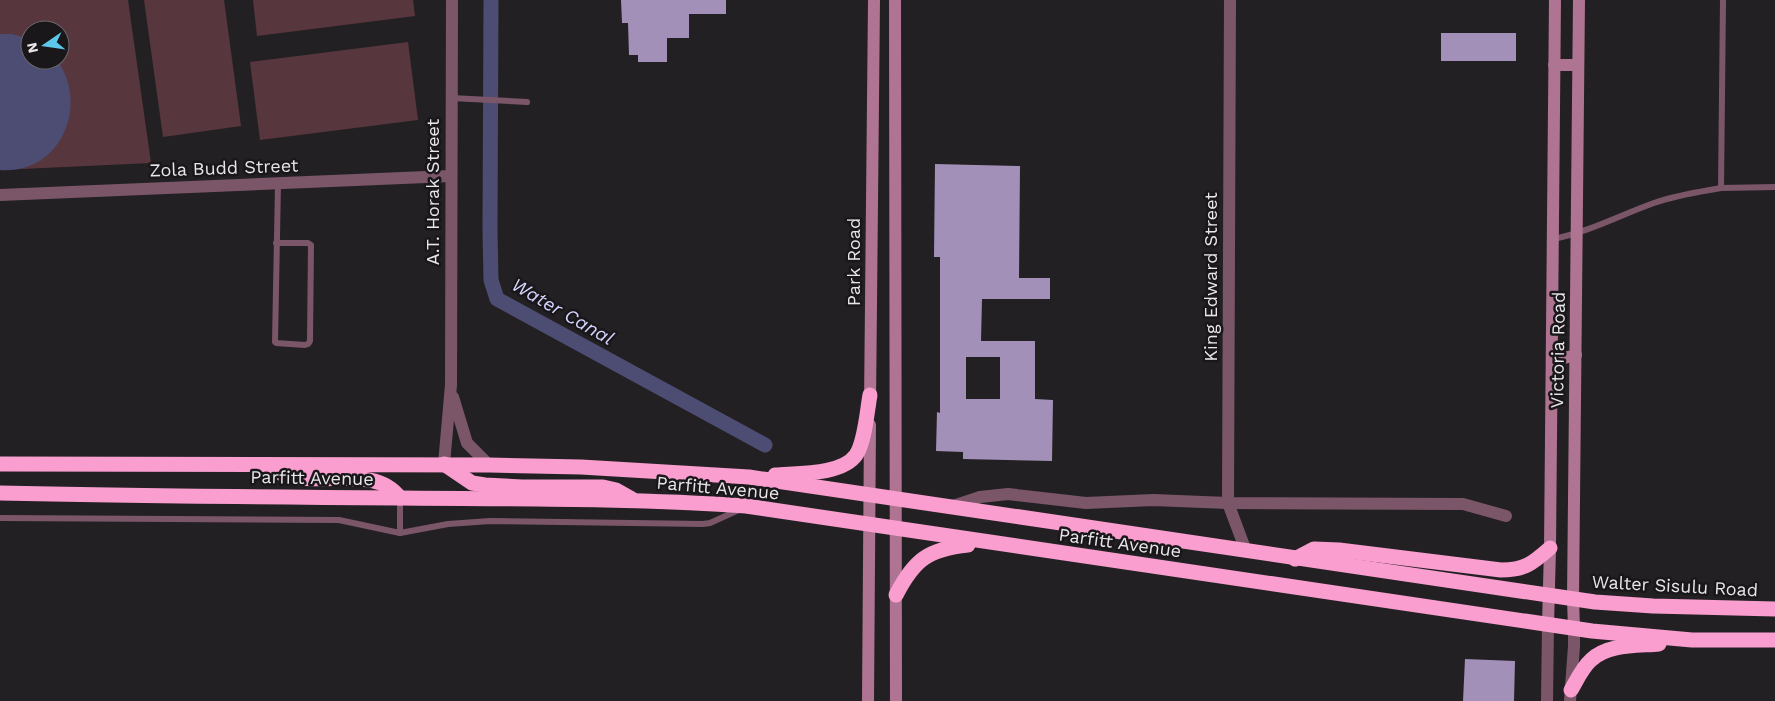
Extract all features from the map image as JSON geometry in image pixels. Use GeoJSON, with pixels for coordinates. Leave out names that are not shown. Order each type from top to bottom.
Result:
{"type":"FeatureCollection","features":[{"type":"Feature","properties":{"kind":"highway"},"geometry":{"type":"LineString","coordinates":[[749,477],[826,471],[846,464],[856,455],[861,443],[870,395]]}},
{"type":"Feature","properties":{"kind":"highway","name":"Parfitt Avenue"},"geometry":{"type":"LineString","coordinates":[[0,464],[444,464],[581,467],[749,477],[1572,599]]}},
{"type":"Feature","properties":{"kind":"highway"},"geometry":{"type":"LineString","coordinates":[[264,464],[281,474],[300,479],[377,480],[390,486],[400,498]]}},
{"type":"Feature","properties":{"kind":"highway"},"geometry":{"type":"LineString","coordinates":[[444,464],[472,483],[522,487],[603,486],[616,490],[636,501]]}},
{"type":"Feature","properties":{"kind":"highway","name":"Parfitt Avenue"},"geometry":{"type":"LineString","coordinates":[[0,492],[127,496],[636,501],[746,506],[1548,625]]}},
{"type":"Feature","properties":{"kind":"highway"},"geometry":{"type":"LineString","coordinates":[[896,595],[906,575],[922,559],[949,547],[989,542]]}},
{"type":"Feature","properties":{"kind":"highway"},"geometry":{"type":"LineString","coordinates":[[1295,559],[1314,550],[1339,550],[1501,570],[1516,570],[1525,568],[1550,548]]}},
{"type":"Feature","properties":{"kind":"highway","name":"Walter Sisulu Road"},"geometry":{"type":"LineString","coordinates":[[1572,599],[1653,606],[1775,609]]}},
{"type":"Feature","properties":{"kind":"highway"},"geometry":{"type":"LineString","coordinates":[[1548,625],[1692,640],[1775,640]]}},
{"type":"Feature","properties":{"kind":"highway"},"geometry":{"type":"LineString","coordinates":[[1570,696],[1590,661],[1600,653],[1613,648],[1692,640]]}},
{"type":"Feature","properties":{"kind":"street","name":"A.T. Horak Street"},"geometry":{"type":"LineString","coordinates":[[444,464],[451,385],[450,176],[455,98],[452,0]]}},
{"type":"Feature","properties":{"kind":"street","name":"Park Road"},"geometry":{"type":"LineString","coordinates":[[868,701],[874,0]]}},
{"type":"Feature","properties":{"kind":"street"},"geometry":{"type":"LineString","coordinates":[[895,0],[896,701]]}},
{"type":"Feature","properties":{"kind":"street","name":"King Edward Street"},"geometry":{"type":"LineString","coordinates":[[1230,0],[1228,503],[1246,551]]}},
{"type":"Feature","properties":{"kind":"street","name":"Victoria Road"},"geometry":{"type":"LineString","coordinates":[[1547,701],[1555,0]]}},
{"type":"Feature","properties":{"kind":"street","name":"Victoria Road"},"geometry":{"type":"LineString","coordinates":[[1570,696],[1574,646],[1572,599],[1579,0]]}},
{"type":"Feature","properties":{"kind":"street"},"geometry":{"type":"LineString","coordinates":[[1554,65],[1578,65]]}},
{"type":"Feature","properties":{"kind":"street","name":"Zola Budd Street"},"geometry":{"type":"LineString","coordinates":[[0,195],[450,176]]}},
{"type":"Feature","properties":{"kind":"street"},"geometry":{"type":"LineString","coordinates":[[1552,361],[1576,355]]}},
{"type":"Feature","properties":{"kind":"street","name":"A.T. Horak Street"},"geometry":{"type":"LineString","coordinates":[[451,385],[453,399],[467,443],[489,465]]}},
{"type":"Feature","properties":{"kind":"street","name":"Parfitt Avenue"},"geometry":{"type":"LineString","coordinates":[[950,507],[980,497],[1008,494],[1086,502],[1153,500],[1228,503],[1463,504],[1506,516]]}},
{"type":"Feature","properties":{"kind":"lane"},"geometry":{"type":"LineString","coordinates":[[1721,188],[1723,0]]}},
{"type":"Feature","properties":{"kind":"lane"},"geometry":{"type":"LineString","coordinates":[[455,98],[525,102]]}},
{"type":"Feature","properties":{"kind":"lane"},"geometry":{"type":"LineString","coordinates":[[276,243],[308,243],[311,245],[310,341],[305,345],[275,342],[276,243],[278,184]]}},
{"type":"Feature","properties":{"kind":"lane"},"geometry":{"type":"LineString","coordinates":[[1553,239],[1577,234],[1654,203],[1683,194],[1721,188],[1775,187]]}},
{"type":"Feature","properties":{"kind":"lane"},"geometry":{"type":"LineString","coordinates":[[400,498],[400,533]]}},
{"type":"Feature","properties":{"kind":"lane"},"geometry":{"type":"LineString","coordinates":[[0,518],[339,520],[400,533],[448,524],[490,521],[710,523],[746,506]]}},
{"type":"Feature","properties":{"kind":"shaded area"},"geometry":{"type":"Polygon","coordinates":[[[0,0],[128,0],[151,163],[0,170],[0,0]]]}},
{"type":"Feature","properties":{"kind":"shaded area"},"geometry":{"type":"Polygon","coordinates":[[[144,0],[224,0],[241,126],[163,137],[144,0]]]}},
{"type":"Feature","properties":{"kind":"shaded area"},"geometry":{"type":"Polygon","coordinates":[[[253,0],[413,0],[415,16],[257,36],[253,0]]]}},
{"type":"Feature","properties":{"kind":"shaded area"},"geometry":{"type":"Polygon","coordinates":[[[0,34],[12,34],[20,36],[20,70],[62,70],[66,78],[70,97],[69,116],[63,134],[53,150],[39,161],[21,169],[0,170],[0,34]]]}},
{"type":"Feature","properties":{"kind":"shaded area"},"geometry":{"type":"Polygon","coordinates":[[[408,42],[418,120],[260,140],[250,62],[408,42]]]}},
{"type":"Feature","properties":{"kind":"building"},"geometry":{"type":"Polygon","coordinates":[[[621,0],[726,0],[726,14],[689,14],[689,38],[667,38],[667,62],[638,62],[638,55],[629,55],[628,23],[622,23],[621,0]]]}},
{"type":"Feature","properties":{"kind":"building"},"geometry":{"type":"Polygon","coordinates":[[[1441,33],[1516,33],[1516,61],[1441,61],[1441,33]]]}},
{"type":"Feature","properties":{"kind":"building"},"geometry":{"type":"Polygon","coordinates":[[[935,164],[1020,166],[1019,278],[1050,278],[1050,299],[982,299],[981,341],[1035,341],[1035,399],[1053,400],[1052,461],[963,459],[963,452],[936,451],[937,412],[940,413],[940,257],[934,257],[935,164]],[[966,357],[966,399],[1000,399],[1000,357],[966,357]]]}},
{"type":"Feature","properties":{"kind":"building"},"geometry":{"type":"Polygon","coordinates":[[[1465,659],[1515,661],[1514,701],[1463,701],[1465,659]]]}},
{"type":"Feature","properties":{"kind":"waterway","name":"Water Canal"},"geometry":{"type":"LineString","coordinates":[[491,0],[490,231],[491,280],[497,299],[765,445]]}}]}
